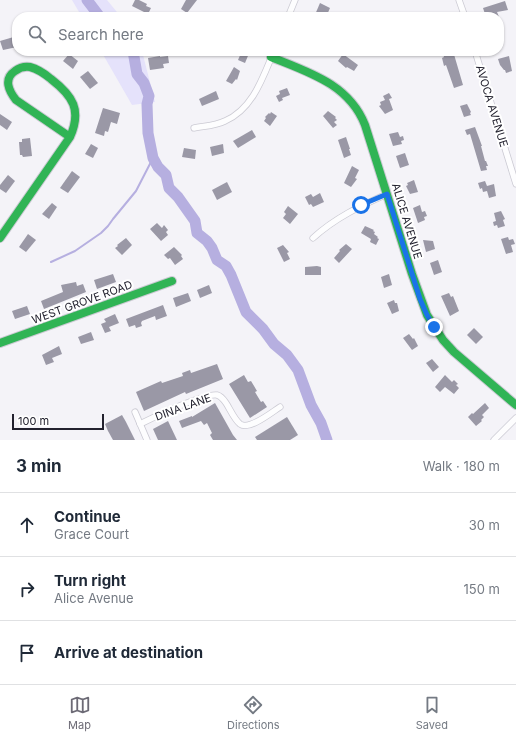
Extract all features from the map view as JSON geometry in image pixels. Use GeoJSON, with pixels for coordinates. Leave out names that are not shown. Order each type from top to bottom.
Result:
{"type":"FeatureCollection","features":[{"type":"Feature","properties":{"kind":"street"},"geometry":{"type":"LineString","coordinates":[[290,12],[295,0]]}},
{"type":"Feature","properties":{"kind":"street"},"geometry":{"type":"LineString","coordinates":[[459,0],[463,12]]}},
{"type":"Feature","properties":{"kind":"street"},"geometry":{"type":"LineString","coordinates":[[194,128],[213,125],[225,121],[244,108],[257,91],[272,56]]}},
{"type":"Feature","properties":{"kind":"street","name":"ALICE AVENUE"},"geometry":{"type":"LineString","coordinates":[[277,56],[338,88],[354,104],[365,125],[420,299],[427,315],[443,340],[454,352],[516,405]]}},
{"type":"Feature","properties":{"kind":"street","name":"AVOCA AVENUE"},"geometry":{"type":"LineString","coordinates":[[477,56],[516,184]]}},
{"type":"Feature","properties":{"kind":"street"},"geometry":{"type":"LineString","coordinates":[[0,238],[70,137],[75,129],[77,112],[65,90],[39,71],[25,67],[13,71],[7,82],[10,93],[13,97],[19,103],[70,137]]}},
{"type":"Feature","properties":{"kind":"street"},"geometry":{"type":"LineString","coordinates":[[313,238],[324,228],[346,213],[387,194]]}},
{"type":"Feature","properties":{"kind":"street","name":"WEST GROVE ROAD"},"geometry":{"type":"LineString","coordinates":[[0,343],[172,281]]}},
{"type":"Feature","properties":{"kind":"street","name":"DINA LANE"},"geometry":{"type":"LineString","coordinates":[[140,424],[181,405],[208,396],[216,395],[224,399],[236,420],[244,426],[253,424],[280,407]]}},
{"type":"Feature","properties":{"kind":"street"},"geometry":{"type":"LineString","coordinates":[[134,412],[147,440]]}},
{"type":"Feature","properties":{"kind":"street"},"geometry":{"type":"LineString","coordinates":[[494,440],[516,418]]}},
{"type":"Feature","properties":{"kind":"shaded area"},"geometry":{"type":"Polygon","coordinates":[[[72,0],[107,0],[117,12],[79,12],[72,0]]]}},
{"type":"Feature","properties":{"kind":"shaded area"},"geometry":{"type":"Polygon","coordinates":[[[104,56],[143,56],[155,102],[132,105],[104,56]]]}},
{"type":"Feature","properties":{"kind":"building"},"geometry":{"type":"Polygon","coordinates":[[[135,0],[139,0],[151,8],[149,12],[144,12],[132,6],[135,0]]]}},
{"type":"Feature","properties":{"kind":"building"},"geometry":{"type":"Polygon","coordinates":[[[186,0],[197,0],[188,12],[181,9],[186,0]]]}},
{"type":"Feature","properties":{"kind":"building"},"geometry":{"type":"Polygon","coordinates":[[[505,1],[508,10],[484,12],[483,8],[505,1]]]}},
{"type":"Feature","properties":{"kind":"building"},"geometry":{"type":"Polygon","coordinates":[[[320,3],[330,8],[328,12],[316,12],[320,3]]]}},
{"type":"Feature","properties":{"kind":"building"},"geometry":{"type":"Polygon","coordinates":[[[12,37],[12,48],[3,50],[0,41],[12,37]]]}},
{"type":"Feature","properties":{"kind":"building"},"geometry":{"type":"Polygon","coordinates":[[[67,56],[72,56],[78,61],[73,69],[63,61],[67,56]]]}},
{"type":"Feature","properties":{"kind":"building"},"geometry":{"type":"Polygon","coordinates":[[[168,56],[169,63],[163,64],[164,68],[150,70],[148,58],[168,56]]]}},
{"type":"Feature","properties":{"kind":"building"},"geometry":{"type":"Polygon","coordinates":[[[240,56],[248,56],[245,63],[238,60],[240,56]]]}},
{"type":"Feature","properties":{"kind":"building"},"geometry":{"type":"Polygon","coordinates":[[[342,56],[346,56],[358,65],[354,71],[347,67],[346,68],[338,61],[342,56]]]}},
{"type":"Feature","properties":{"kind":"building"},"geometry":{"type":"Polygon","coordinates":[[[454,56],[463,85],[454,88],[446,65],[444,66],[442,58],[454,56]]]}},
{"type":"Feature","properties":{"kind":"building"},"geometry":{"type":"Polygon","coordinates":[[[509,56],[512,71],[506,73],[500,65],[498,59],[509,56]]]}},
{"type":"Feature","properties":{"kind":"building"},"geometry":{"type":"Polygon","coordinates":[[[234,67],[240,71],[237,80],[236,79],[232,84],[226,81],[234,67]]]}},
{"type":"Feature","properties":{"kind":"building"},"geometry":{"type":"Polygon","coordinates":[[[88,71],[98,83],[90,89],[80,77],[88,71]]]}},
{"type":"Feature","properties":{"kind":"building"},"geometry":{"type":"Polygon","coordinates":[[[287,88],[290,95],[282,98],[283,100],[279,102],[276,96],[280,94],[279,91],[287,88]]]}},
{"type":"Feature","properties":{"kind":"building"},"geometry":{"type":"Polygon","coordinates":[[[216,91],[219,99],[202,106],[199,99],[216,91]]]}},
{"type":"Feature","properties":{"kind":"building"},"geometry":{"type":"Polygon","coordinates":[[[389,93],[392,98],[389,99],[393,110],[385,114],[379,106],[381,105],[380,102],[385,100],[383,96],[389,93]]]}},
{"type":"Feature","properties":{"kind":"building"},"geometry":{"type":"Polygon","coordinates":[[[467,104],[471,115],[464,117],[460,106],[467,104]]]}},
{"type":"Feature","properties":{"kind":"building"},"geometry":{"type":"Polygon","coordinates":[[[103,108],[120,113],[117,124],[111,122],[108,132],[105,131],[104,136],[95,133],[103,108]]]}},
{"type":"Feature","properties":{"kind":"building"},"geometry":{"type":"Polygon","coordinates":[[[328,111],[336,117],[335,118],[337,120],[334,122],[337,125],[333,128],[323,116],[328,111]]]}},
{"type":"Feature","properties":{"kind":"building"},"geometry":{"type":"Polygon","coordinates":[[[271,112],[277,116],[270,126],[264,121],[266,118],[265,117],[271,112]]]}},
{"type":"Feature","properties":{"kind":"building"},"geometry":{"type":"Polygon","coordinates":[[[0,114],[12,122],[7,130],[0,125],[0,114]]]}},
{"type":"Feature","properties":{"kind":"building"},"geometry":{"type":"Polygon","coordinates":[[[475,127],[482,146],[485,161],[488,166],[486,166],[487,170],[481,171],[470,134],[467,135],[465,130],[475,127]]]}},
{"type":"Feature","properties":{"kind":"building"},"geometry":{"type":"Polygon","coordinates":[[[252,130],[256,137],[238,148],[233,141],[252,130]]]}},
{"type":"Feature","properties":{"kind":"building"},"geometry":{"type":"Polygon","coordinates":[[[398,132],[400,137],[403,136],[404,140],[401,141],[402,144],[393,146],[389,134],[398,132]]]}},
{"type":"Feature","properties":{"kind":"building"},"geometry":{"type":"Polygon","coordinates":[[[346,137],[351,155],[344,158],[338,140],[346,137]]]}},
{"type":"Feature","properties":{"kind":"building"},"geometry":{"type":"Polygon","coordinates":[[[30,138],[32,156],[23,157],[20,155],[19,142],[22,142],[22,139],[30,138]]]}},
{"type":"Feature","properties":{"kind":"building"},"geometry":{"type":"Polygon","coordinates":[[[91,144],[98,148],[93,158],[85,154],[91,144]]]}},
{"type":"Feature","properties":{"kind":"building"},"geometry":{"type":"Polygon","coordinates":[[[223,144],[224,153],[212,156],[210,147],[223,144]]]}},
{"type":"Feature","properties":{"kind":"building"},"geometry":{"type":"Polygon","coordinates":[[[184,148],[196,150],[195,159],[182,157],[184,148]]]}},
{"type":"Feature","properties":{"kind":"building"},"geometry":{"type":"Polygon","coordinates":[[[405,153],[409,165],[400,168],[396,156],[405,153]]]}},
{"type":"Feature","properties":{"kind":"building"},"geometry":{"type":"Polygon","coordinates":[[[352,166],[359,170],[355,178],[357,179],[351,187],[344,183],[352,166]]]}},
{"type":"Feature","properties":{"kind":"building"},"geometry":{"type":"Polygon","coordinates":[[[72,171],[80,177],[68,193],[60,188],[72,171]]]}},
{"type":"Feature","properties":{"kind":"building"},"geometry":{"type":"Polygon","coordinates":[[[8,175],[15,181],[6,193],[0,189],[0,185],[8,175]]]}},
{"type":"Feature","properties":{"kind":"building"},"geometry":{"type":"Polygon","coordinates":[[[414,180],[418,192],[410,194],[406,186],[408,185],[407,183],[414,180]]]}},
{"type":"Feature","properties":{"kind":"building"},"geometry":{"type":"Polygon","coordinates":[[[485,181],[487,186],[494,184],[496,196],[489,198],[487,191],[483,192],[482,188],[480,189],[478,183],[485,181]]]}},
{"type":"Feature","properties":{"kind":"building"},"geometry":{"type":"Polygon","coordinates":[[[227,182],[232,192],[217,200],[212,190],[227,182]]]}},
{"type":"Feature","properties":{"kind":"building"},"geometry":{"type":"Polygon","coordinates":[[[320,193],[324,202],[313,207],[311,204],[309,205],[305,197],[311,194],[313,197],[320,193]]]}},
{"type":"Feature","properties":{"kind":"building"},"geometry":{"type":"Polygon","coordinates":[[[52,203],[57,207],[49,219],[42,214],[52,203]]]}},
{"type":"Feature","properties":{"kind":"building"},"geometry":{"type":"Polygon","coordinates":[[[420,205],[422,212],[425,211],[427,216],[424,217],[425,220],[418,223],[413,208],[420,205]]]}},
{"type":"Feature","properties":{"kind":"building"},"geometry":{"type":"Polygon","coordinates":[[[288,206],[298,214],[290,224],[283,218],[286,214],[284,212],[288,206]]]}},
{"type":"Feature","properties":{"kind":"building"},"geometry":{"type":"Polygon","coordinates":[[[501,211],[505,219],[503,220],[505,226],[498,228],[497,225],[494,226],[493,222],[496,221],[494,213],[501,211]]]}},
{"type":"Feature","properties":{"kind":"building"},"geometry":{"type":"Polygon","coordinates":[[[157,223],[162,228],[164,225],[168,230],[166,232],[168,235],[161,241],[150,229],[157,223]]]}},
{"type":"Feature","properties":{"kind":"building"},"geometry":{"type":"Polygon","coordinates":[[[365,226],[374,230],[374,234],[379,239],[376,245],[370,242],[371,239],[361,233],[365,226]]]}},
{"type":"Feature","properties":{"kind":"building"},"geometry":{"type":"Polygon","coordinates":[[[28,234],[36,240],[26,252],[19,247],[28,234]]]}},
{"type":"Feature","properties":{"kind":"building"},"geometry":{"type":"Polygon","coordinates":[[[508,237],[509,240],[513,239],[515,244],[511,245],[513,252],[506,254],[501,239],[508,237]]]}},
{"type":"Feature","properties":{"kind":"building"},"geometry":{"type":"Polygon","coordinates":[[[126,238],[132,245],[122,255],[115,248],[126,238]]]}},
{"type":"Feature","properties":{"kind":"building"},"geometry":{"type":"Polygon","coordinates":[[[423,240],[433,241],[435,249],[426,252],[423,240]]]}},
{"type":"Feature","properties":{"kind":"building"},"geometry":{"type":"Polygon","coordinates":[[[346,244],[352,249],[339,263],[334,258],[340,251],[339,250],[346,244]]]}},
{"type":"Feature","properties":{"kind":"building"},"geometry":{"type":"Polygon","coordinates":[[[283,245],[289,252],[287,253],[290,259],[284,262],[277,248],[283,245]]]}},
{"type":"Feature","properties":{"kind":"building"},"geometry":{"type":"Polygon","coordinates":[[[174,247],[182,255],[181,256],[183,259],[175,265],[170,258],[168,259],[164,255],[174,247]]]}},
{"type":"Feature","properties":{"kind":"building"},"geometry":{"type":"Polygon","coordinates":[[[438,260],[442,272],[434,275],[430,263],[438,260]]]}},
{"type":"Feature","properties":{"kind":"building"},"geometry":{"type":"Polygon","coordinates":[[[305,267],[321,267],[321,275],[305,275],[305,267]]]}},
{"type":"Feature","properties":{"kind":"building"},"geometry":{"type":"Polygon","coordinates":[[[113,274],[116,282],[97,289],[94,280],[113,274]]]}},
{"type":"Feature","properties":{"kind":"building"},"geometry":{"type":"Polygon","coordinates":[[[389,274],[392,285],[384,288],[381,277],[389,274]]]}},
{"type":"Feature","properties":{"kind":"building"},"geometry":{"type":"Polygon","coordinates":[[[76,282],[77,286],[83,284],[86,292],[44,309],[41,301],[63,292],[61,285],[76,282]]]}},
{"type":"Feature","properties":{"kind":"building"},"geometry":{"type":"Polygon","coordinates":[[[209,285],[212,293],[200,298],[197,290],[209,285]]]}},
{"type":"Feature","properties":{"kind":"building"},"geometry":{"type":"Polygon","coordinates":[[[188,293],[191,301],[176,307],[173,298],[188,293]]]}},
{"type":"Feature","properties":{"kind":"building"},"geometry":{"type":"Polygon","coordinates":[[[449,293],[451,297],[453,296],[459,311],[450,316],[441,296],[449,293]]]}},
{"type":"Feature","properties":{"kind":"building"},"geometry":{"type":"Polygon","coordinates":[[[394,300],[395,303],[397,303],[399,311],[392,314],[387,303],[394,300]]]}},
{"type":"Feature","properties":{"kind":"building"},"geometry":{"type":"Polygon","coordinates":[[[163,305],[167,316],[156,320],[155,316],[142,321],[142,326],[136,328],[135,325],[129,327],[126,319],[163,305]]]}},
{"type":"Feature","properties":{"kind":"building"},"geometry":{"type":"Polygon","coordinates":[[[27,306],[30,314],[15,319],[12,311],[27,306]]]}},
{"type":"Feature","properties":{"kind":"building"},"geometry":{"type":"Polygon","coordinates":[[[115,314],[119,323],[109,327],[111,331],[105,333],[101,324],[106,322],[104,319],[115,314]]]}},
{"type":"Feature","properties":{"kind":"building"},"geometry":{"type":"Polygon","coordinates":[[[474,328],[483,337],[476,344],[467,335],[474,328]]]}},
{"type":"Feature","properties":{"kind":"building"},"geometry":{"type":"Polygon","coordinates":[[[91,332],[94,340],[81,344],[78,337],[91,332]]]}},
{"type":"Feature","properties":{"kind":"building"},"geometry":{"type":"Polygon","coordinates":[[[409,334],[413,339],[414,338],[418,346],[412,350],[403,338],[409,334]]]}},
{"type":"Feature","properties":{"kind":"building"},"geometry":{"type":"Polygon","coordinates":[[[59,346],[62,354],[52,358],[54,362],[46,365],[42,355],[59,346]]]}},
{"type":"Feature","properties":{"kind":"building"},"geometry":{"type":"Polygon","coordinates":[[[432,359],[439,367],[433,372],[426,363],[432,359]]]}},
{"type":"Feature","properties":{"kind":"building"},"geometry":{"type":"Polygon","coordinates":[[[217,364],[223,379],[186,394],[185,392],[144,411],[136,392],[161,381],[162,383],[183,376],[182,373],[190,370],[191,373],[217,364]]]}},
{"type":"Feature","properties":{"kind":"building"},"geometry":{"type":"Polygon","coordinates":[[[244,375],[248,382],[251,381],[261,402],[263,401],[267,407],[250,418],[229,384],[244,375]]]}},
{"type":"Feature","properties":{"kind":"building"},"geometry":{"type":"Polygon","coordinates":[[[445,375],[452,382],[454,380],[458,384],[456,385],[459,388],[454,394],[445,387],[440,392],[435,387],[445,375]]]}},
{"type":"Feature","properties":{"kind":"building"},"geometry":{"type":"Polygon","coordinates":[[[215,403],[237,440],[213,440],[210,435],[212,433],[207,423],[204,425],[201,421],[182,428],[179,421],[192,417],[215,403]]]}},
{"type":"Feature","properties":{"kind":"building"},"geometry":{"type":"Polygon","coordinates":[[[485,403],[489,408],[482,415],[484,417],[481,420],[482,421],[476,426],[468,417],[485,403]]]}},
{"type":"Feature","properties":{"kind":"building"},"geometry":{"type":"Polygon","coordinates":[[[122,415],[135,440],[113,440],[108,431],[105,424],[122,415]]]}},
{"type":"Feature","properties":{"kind":"building"},"geometry":{"type":"Polygon","coordinates":[[[287,417],[298,435],[290,440],[257,440],[255,437],[287,417]]]}},
{"type":"Feature","properties":{"kind":"building"},"geometry":{"type":"Polygon","coordinates":[[[168,421],[177,440],[158,440],[153,429],[168,421]]]}},
{"type":"Feature","properties":{"kind":"waterway"},"geometry":{"type":"LineString","coordinates":[[87,0],[96,12]]}},
{"type":"Feature","properties":{"kind":"waterway"},"geometry":{"type":"LineString","coordinates":[[134,56],[137,74],[144,83],[149,96],[147,104],[148,133],[153,158],[158,167],[166,175],[169,188],[178,197],[195,221],[197,233],[207,241],[217,260],[226,266],[246,312],[263,329],[274,344],[287,355],[298,370],[311,405],[321,423],[327,440]]}},
{"type":"Feature","properties":{"kind":"waterway"},"geometry":{"type":"LineString","coordinates":[[51,262],[75,251],[101,233],[108,226],[136,191],[153,158]]}},
{"type":"Feature","properties":{"kind":"traffic: fast"},"geometry":{"type":"LineString","coordinates":[[271,57],[313,74],[326,81],[349,99],[358,111],[365,125],[412,274],[427,315],[443,340],[454,352],[516,405]]}},
{"type":"Feature","properties":{"kind":"traffic: fast"},"geometry":{"type":"LineString","coordinates":[[0,238],[70,137],[75,119],[73,104],[65,91],[39,70],[26,67],[18,69],[11,74],[8,85],[16,100],[70,137]]}},
{"type":"Feature","properties":{"kind":"traffic: fast"},"geometry":{"type":"LineString","coordinates":[[0,343],[172,281]]}},
{"type":"Feature","properties":{"kind":"route"},"geometry":{"type":"LineString","coordinates":[[361,205],[387,194],[420,299],[434,327]]}}]}
